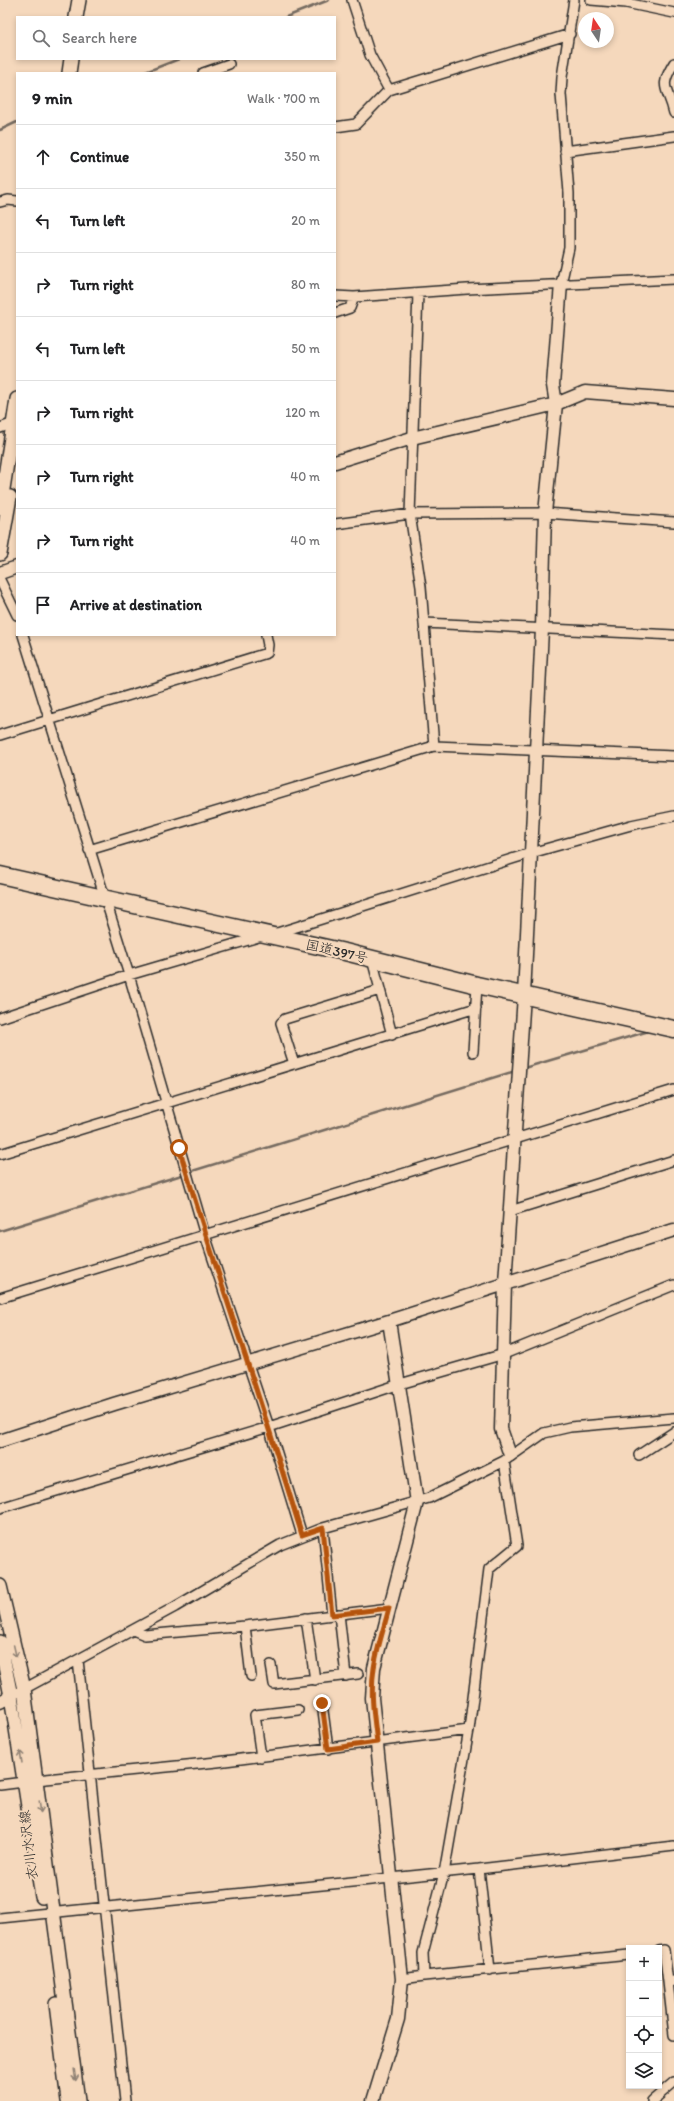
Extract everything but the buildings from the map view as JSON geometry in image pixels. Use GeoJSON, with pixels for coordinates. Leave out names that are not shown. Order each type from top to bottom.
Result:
{"type":"FeatureCollection","features":[{"type":"Feature","properties":{"kind":"highway","name":"国道397号"},"geometry":{"type":"LineString","coordinates":[[0,876],[267,935],[477,985],[673,1028]]}},
{"type":"Feature","properties":{"kind":"main road"},"geometry":{"type":"LineString","coordinates":[[76,16],[78,0]]}},
{"type":"Feature","properties":{"kind":"main road"},"geometry":{"type":"LineString","coordinates":[[69,72],[71,60]]}},
{"type":"Feature","properties":{"kind":"main road"},"geometry":{"type":"LineString","coordinates":[[0,508],[16,411]]}},
{"type":"Feature","properties":{"kind":"main road"},"geometry":{"type":"LineString","coordinates":[[0,554],[16,460]]}},
{"type":"Feature","properties":{"kind":"main road","name":"衣川水沢線"},"geometry":{"type":"LineString","coordinates":[[0,1586],[24,1689],[30,1781],[48,1913],[78,2101]]}},
{"type":"Feature","properties":{"kind":"main road","name":"衣川水沢線"},"geometry":{"type":"LineString","coordinates":[[0,1642],[6,1699],[30,1781]]}},
{"type":"Feature","properties":{"kind":"main road","name":"衣川水沢線"},"geometry":{"type":"LineString","coordinates":[[48,1913],[68,2101]]}},
{"type":"Feature","properties":{"kind":"street"},"geometry":{"type":"LineString","coordinates":[[352,0],[370,55],[389,90]]}},
{"type":"Feature","properties":{"kind":"street"},"geometry":{"type":"LineString","coordinates":[[424,1976],[423,1953],[444,1873],[469,1730],[489,1569],[517,1546],[507,1458],[501,1429],[505,1283],[524,995],[542,629],[545,513],[556,404],[553,385],[561,284],[569,248],[568,193],[561,94],[562,77],[570,34],[574,0]]}},
{"type":"Feature","properties":{"kind":"street"},"geometry":{"type":"LineString","coordinates":[[590,0],[626,3],[674,13]]}},
{"type":"Feature","properties":{"kind":"street"},"geometry":{"type":"LineString","coordinates":[[336,127],[356,124],[389,90],[570,34]]}},
{"type":"Feature","properties":{"kind":"street"},"geometry":{"type":"LineString","coordinates":[[674,63],[665,77],[664,85],[674,113]]}},
{"type":"Feature","properties":{"kind":"street"},"geometry":{"type":"LineString","coordinates":[[205,72],[229,64]]}},
{"type":"Feature","properties":{"kind":"street"},"geometry":{"type":"LineString","coordinates":[[565,151],[674,136]]}},
{"type":"Feature","properties":{"kind":"street"},"geometry":{"type":"LineString","coordinates":[[0,202],[8,200],[16,201]]}},
{"type":"Feature","properties":{"kind":"street"},"geometry":{"type":"LineString","coordinates":[[336,296],[354,297],[467,289],[674,279]]}},
{"type":"Feature","properties":{"kind":"street"},"geometry":{"type":"LineString","coordinates":[[418,293],[410,514],[424,623],[434,746]]}},
{"type":"Feature","properties":{"kind":"street"},"geometry":{"type":"LineString","coordinates":[[336,313],[350,308],[354,297]]}},
{"type":"Feature","properties":{"kind":"street"},"geometry":{"type":"LineString","coordinates":[[336,462],[412,438],[556,404],[585,392],[674,399]]}},
{"type":"Feature","properties":{"kind":"street"},"geometry":{"type":"LineString","coordinates":[[0,428],[15,423]]}},
{"type":"Feature","properties":{"kind":"street"},"geometry":{"type":"LineString","coordinates":[[336,524],[410,514],[545,513],[674,522]]}},
{"type":"Feature","properties":{"kind":"street"},"geometry":{"type":"LineString","coordinates":[[0,573],[16,567]]}},
{"type":"Feature","properties":{"kind":"street"},"geometry":{"type":"LineString","coordinates":[[0,580],[16,614]]}},
{"type":"Feature","properties":{"kind":"street"},"geometry":{"type":"LineString","coordinates":[[424,623],[674,635]]}},
{"type":"Feature","properties":{"kind":"street"},"geometry":{"type":"LineString","coordinates":[[23,636],[129,975],[164,1103],[205,1235],[269,1427],[302,1535]]}},
{"type":"Feature","properties":{"kind":"street"},"geometry":{"type":"LineString","coordinates":[[0,735],[267,653],[268,645],[266,636]]}},
{"type":"Feature","properties":{"kind":"street"},"geometry":{"type":"LineString","coordinates":[[89,850],[434,746],[536,749],[674,756]]}},
{"type":"Feature","properties":{"kind":"street"},"geometry":{"type":"LineString","coordinates":[[0,1018],[129,975],[267,935],[531,853],[631,825],[674,816]]}},
{"type":"Feature","properties":{"kind":"street"},"geometry":{"type":"LineString","coordinates":[[372,959],[392,1035]]}},
{"type":"Feature","properties":{"kind":"street"},"geometry":{"type":"LineString","coordinates":[[473,1052],[477,985]]}},
{"type":"Feature","properties":{"kind":"street"},"geometry":{"type":"LineString","coordinates":[[294,1064],[281,1023],[285,1019],[380,990]]}},
{"type":"Feature","properties":{"kind":"street"},"geometry":{"type":"LineString","coordinates":[[0,1154],[476,1008]]}},
{"type":"Feature","properties":{"kind":"street"},"geometry":{"type":"LineString","coordinates":[[0,1298],[674,1090]]}},
{"type":"Feature","properties":{"kind":"street"},"geometry":{"type":"LineString","coordinates":[[510,1211],[674,1160]]}},
{"type":"Feature","properties":{"kind":"street"},"geometry":{"type":"LineString","coordinates":[[0,1441],[114,1404],[389,1321],[674,1230]]}},
{"type":"Feature","properties":{"kind":"street"},"geometry":{"type":"LineString","coordinates":[[0,1508],[269,1427],[400,1384],[504,1354],[674,1285]]}},
{"type":"Feature","properties":{"kind":"street"},"geometry":{"type":"LineString","coordinates":[[373,2101],[398,2019],[402,1979],[372,1698],[373,1675],[417,1502],[400,1384],[389,1321]]}},
{"type":"Feature","properties":{"kind":"street"},"geometry":{"type":"LineString","coordinates":[[6,1699],[133,1630],[280,1545],[302,1535],[323,1528],[429,1498],[507,1458],[544,1433],[554,1429],[625,1421],[674,1418]]}},
{"type":"Feature","properties":{"kind":"street"},"geometry":{"type":"LineString","coordinates":[[639,1455],[674,1432]]}},
{"type":"Feature","properties":{"kind":"street"},"geometry":{"type":"LineString","coordinates":[[323,1528],[346,1676]]}},
{"type":"Feature","properties":{"kind":"street"},"geometry":{"type":"LineString","coordinates":[[133,1630],[145,1635],[245,1626],[389,1608]]}},
{"type":"Feature","properties":{"kind":"street"},"geometry":{"type":"LineString","coordinates":[[306,1618],[315,1680]]}},
{"type":"Feature","properties":{"kind":"street"},"geometry":{"type":"LineString","coordinates":[[245,1626],[251,1676]]}},
{"type":"Feature","properties":{"kind":"street"},"geometry":{"type":"LineString","coordinates":[[78,1660],[103,1909],[125,2101]]}},
{"type":"Feature","properties":{"kind":"street"},"geometry":{"type":"LineString","coordinates":[[271,1665],[274,1684],[358,1674]]}},
{"type":"Feature","properties":{"kind":"street"},"geometry":{"type":"LineString","coordinates":[[322,1703],[328,1749]]}},
{"type":"Feature","properties":{"kind":"street"},"geometry":{"type":"LineString","coordinates":[[261,1757],[255,1715],[298,1710]]}},
{"type":"Feature","properties":{"kind":"street"},"geometry":{"type":"LineString","coordinates":[[0,1784],[89,1776],[261,1757],[469,1730]]}},
{"type":"Feature","properties":{"kind":"street"},"geometry":{"type":"LineString","coordinates":[[0,1918],[103,1909],[392,1877],[444,1873],[674,1846]]}},
{"type":"Feature","properties":{"kind":"street"},"geometry":{"type":"LineString","coordinates":[[479,1869],[490,1970]]}},
{"type":"Feature","properties":{"kind":"street"},"geometry":{"type":"LineString","coordinates":[[662,1950],[664,1950],[671,1981],[674,2035]]}},
{"type":"Feature","properties":{"kind":"street"},"geometry":{"type":"LineString","coordinates":[[402,1979],[626,1955]]}},
{"type":"Feature","properties":{"kind":"street"},"geometry":{"type":"LineString","coordinates":[[652,2101],[674,2082]]}},
{"type":"Feature","properties":{"kind":"waterway"},"geometry":{"type":"LineString","coordinates":[[289,16],[329,0]]}},
{"type":"Feature","properties":{"kind":"waterway"},"geometry":{"type":"LineString","coordinates":[[146,72],[176,60]]}},
{"type":"Feature","properties":{"kind":"waterway"},"geometry":{"type":"LineString","coordinates":[[0,130],[16,122]]}},
{"type":"Feature","properties":{"kind":"waterway"},"geometry":{"type":"LineString","coordinates":[[524,1068],[649,1031]]}},
{"type":"Feature","properties":{"kind":"waterway"},"geometry":{"type":"LineString","coordinates":[[189,1172],[515,1071]]}},
{"type":"Feature","properties":{"kind":"waterway"},"geometry":{"type":"LineString","coordinates":[[0,1231],[185,1174]]}},
{"type":"Feature","properties":{"kind":"route"},"geometry":{"type":"LineString","coordinates":[[179,1148],[205,1235],[269,1427],[302,1535],[323,1528],[332,1615],[389,1608],[374,1668],[372,1698],[377,1742],[328,1749],[322,1703]]}}]}
